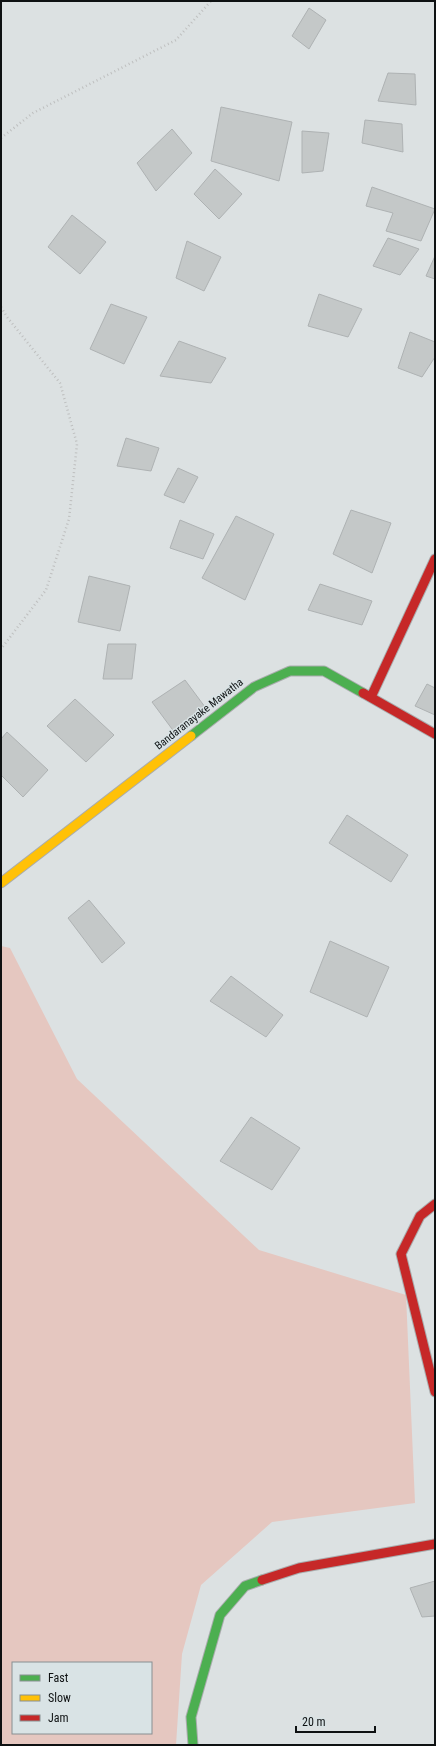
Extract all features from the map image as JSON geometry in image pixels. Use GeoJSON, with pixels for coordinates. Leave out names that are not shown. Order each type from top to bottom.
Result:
{"type":"FeatureCollection","features":[{"type":"Feature","properties":{"kind":"street"},"geometry":{"type":"LineString","coordinates":[[371,697],[435,559]]}},
{"type":"Feature","properties":{"kind":"street","name":"Bandaranayake Mawatha"},"geometry":{"type":"LineString","coordinates":[[1,883],[254,687],[290,671],[324,671],[435,734]]}},
{"type":"Feature","properties":{"kind":"street"},"geometry":{"type":"LineString","coordinates":[[435,1204],[420,1216],[401,1254],[435,1392]]}},
{"type":"Feature","properties":{"kind":"street"},"geometry":{"type":"LineString","coordinates":[[192,1745],[191,1717],[220,1615],[245,1586],[299,1568],[435,1544]]}},
{"type":"Feature","properties":{"kind":"path"},"geometry":{"type":"LineString","coordinates":[[1,138],[33,113],[176,40],[211,1]]}},
{"type":"Feature","properties":{"kind":"path"},"geometry":{"type":"LineString","coordinates":[[1,307],[7,317],[60,383],[77,444],[69,519],[46,590],[1,649]]}},
{"type":"Feature","properties":{"kind":"shaded area"},"geometry":{"type":"Polygon","coordinates":[[[1,946],[10,948],[77,1079],[259,1250],[406,1295],[415,1503],[272,1522],[201,1585],[182,1654],[176,1745],[1,1745],[1,946]]]}},
{"type":"Feature","properties":{"kind":"building"},"geometry":{"type":"Polygon","coordinates":[[[309,8],[326,20],[309,49],[292,36],[309,8]]]}},
{"type":"Feature","properties":{"kind":"building"},"geometry":{"type":"Polygon","coordinates":[[[388,73],[415,74],[416,105],[378,101],[388,73]]]}},
{"type":"Feature","properties":{"kind":"building"},"geometry":{"type":"Polygon","coordinates":[[[221,107],[292,122],[279,181],[211,161],[221,107]]]}},
{"type":"Feature","properties":{"kind":"building"},"geometry":{"type":"Polygon","coordinates":[[[365,120],[402,124],[403,152],[362,143],[365,120]]]}},
{"type":"Feature","properties":{"kind":"building"},"geometry":{"type":"Polygon","coordinates":[[[172,129],[192,153],[156,191],[137,163],[172,129]]]}},
{"type":"Feature","properties":{"kind":"building"},"geometry":{"type":"Polygon","coordinates":[[[302,131],[329,133],[323,171],[302,173],[302,131]]]}},
{"type":"Feature","properties":{"kind":"building"},"geometry":{"type":"Polygon","coordinates":[[[215,169],[242,194],[219,219],[194,194],[215,169]]]}},
{"type":"Feature","properties":{"kind":"building"},"geometry":{"type":"Polygon","coordinates":[[[372,187],[435,209],[421,241],[386,231],[393,213],[366,206],[372,187]]]}},
{"type":"Feature","properties":{"kind":"building"},"geometry":{"type":"Polygon","coordinates":[[[72,215],[106,242],[80,274],[48,247],[72,215]]]}},
{"type":"Feature","properties":{"kind":"building"},"geometry":{"type":"Polygon","coordinates":[[[388,238],[419,249],[400,275],[373,266],[388,238]]]}},
{"type":"Feature","properties":{"kind":"building"},"geometry":{"type":"Polygon","coordinates":[[[187,241],[221,257],[204,291],[176,278],[187,241]]]}},
{"type":"Feature","properties":{"kind":"building"},"geometry":{"type":"Polygon","coordinates":[[[435,256],[435,279],[426,276],[435,256]]]}},
{"type":"Feature","properties":{"kind":"building"},"geometry":{"type":"Polygon","coordinates":[[[319,294],[362,309],[348,337],[308,326],[319,294]]]}},
{"type":"Feature","properties":{"kind":"building"},"geometry":{"type":"Polygon","coordinates":[[[111,304],[147,317],[124,364],[90,349],[111,304]]]}},
{"type":"Feature","properties":{"kind":"building"},"geometry":{"type":"Polygon","coordinates":[[[410,332],[435,342],[435,357],[422,377],[398,368],[410,332]]]}},
{"type":"Feature","properties":{"kind":"building"},"geometry":{"type":"Polygon","coordinates":[[[179,341],[226,358],[211,383],[160,376],[179,341]]]}},
{"type":"Feature","properties":{"kind":"building"},"geometry":{"type":"Polygon","coordinates":[[[126,438],[159,448],[151,471],[117,466],[126,438]]]}},
{"type":"Feature","properties":{"kind":"building"},"geometry":{"type":"Polygon","coordinates":[[[178,468],[198,477],[184,503],[164,495],[178,468]]]}},
{"type":"Feature","properties":{"kind":"building"},"geometry":{"type":"Polygon","coordinates":[[[351,510],[391,523],[372,573],[333,554],[351,510]]]}},
{"type":"Feature","properties":{"kind":"building"},"geometry":{"type":"Polygon","coordinates":[[[236,516],[274,534],[245,600],[202,578],[236,516]]]}},
{"type":"Feature","properties":{"kind":"building"},"geometry":{"type":"Polygon","coordinates":[[[180,520],[214,534],[203,559],[170,548],[180,520]]]}},
{"type":"Feature","properties":{"kind":"building"},"geometry":{"type":"Polygon","coordinates":[[[89,576],[130,586],[120,631],[78,622],[89,576]]]}},
{"type":"Feature","properties":{"kind":"building"},"geometry":{"type":"Polygon","coordinates":[[[320,584],[372,601],[362,625],[308,610],[320,584]]]}},
{"type":"Feature","properties":{"kind":"building"},"geometry":{"type":"Polygon","coordinates":[[[108,644],[136,644],[132,679],[103,679],[108,644]]]}},
{"type":"Feature","properties":{"kind":"building"},"geometry":{"type":"Polygon","coordinates":[[[185,680],[208,711],[175,733],[152,702],[185,680]]]}},
{"type":"Feature","properties":{"kind":"building"},"geometry":{"type":"Polygon","coordinates":[[[427,684],[435,688],[435,715],[415,706],[427,684]]]}},
{"type":"Feature","properties":{"kind":"building"},"geometry":{"type":"Polygon","coordinates":[[[75,699],[114,735],[86,762],[47,726],[75,699]]]}},
{"type":"Feature","properties":{"kind":"building"},"geometry":{"type":"Polygon","coordinates":[[[7,732],[48,770],[23,797],[1,775],[1,739],[7,732]]]}},
{"type":"Feature","properties":{"kind":"building"},"geometry":{"type":"Polygon","coordinates":[[[347,815],[408,855],[391,882],[329,843],[347,815]]]}},
{"type":"Feature","properties":{"kind":"building"},"geometry":{"type":"Polygon","coordinates":[[[89,900],[125,943],[102,963],[68,918],[89,900]]]}},
{"type":"Feature","properties":{"kind":"building"},"geometry":{"type":"Polygon","coordinates":[[[330,941],[389,967],[367,1017],[310,992],[330,941]]]}},
{"type":"Feature","properties":{"kind":"building"},"geometry":{"type":"Polygon","coordinates":[[[231,976],[283,1015],[266,1037],[210,1001],[231,976]]]}},
{"type":"Feature","properties":{"kind":"building"},"geometry":{"type":"Polygon","coordinates":[[[251,1117],[300,1148],[272,1190],[220,1161],[251,1117]]]}},
{"type":"Feature","properties":{"kind":"building"},"geometry":{"type":"Polygon","coordinates":[[[435,1581],[435,1616],[422,1617],[410,1588],[435,1581]]]}},
{"type":"Feature","properties":{"kind":"traffic: fast"},"geometry":{"type":"LineString","coordinates":[[191,736],[254,687],[290,671],[324,671],[363,693]]}},
{"type":"Feature","properties":{"kind":"traffic: fast"},"geometry":{"type":"LineString","coordinates":[[193,1745],[191,1717],[220,1615],[245,1586],[262,1580]]}},
{"type":"Feature","properties":{"kind":"traffic: slow"},"geometry":{"type":"LineString","coordinates":[[1,883],[191,736]]}},
{"type":"Feature","properties":{"kind":"traffic: jam"},"geometry":{"type":"LineString","coordinates":[[371,697],[435,559]]}},
{"type":"Feature","properties":{"kind":"traffic: jam"},"geometry":{"type":"LineString","coordinates":[[363,693],[435,734]]}},
{"type":"Feature","properties":{"kind":"traffic: jam"},"geometry":{"type":"LineString","coordinates":[[435,1204],[420,1216],[401,1254],[435,1392]]}},
{"type":"Feature","properties":{"kind":"traffic: jam"},"geometry":{"type":"LineString","coordinates":[[262,1580],[299,1568],[435,1544]]}}]}
